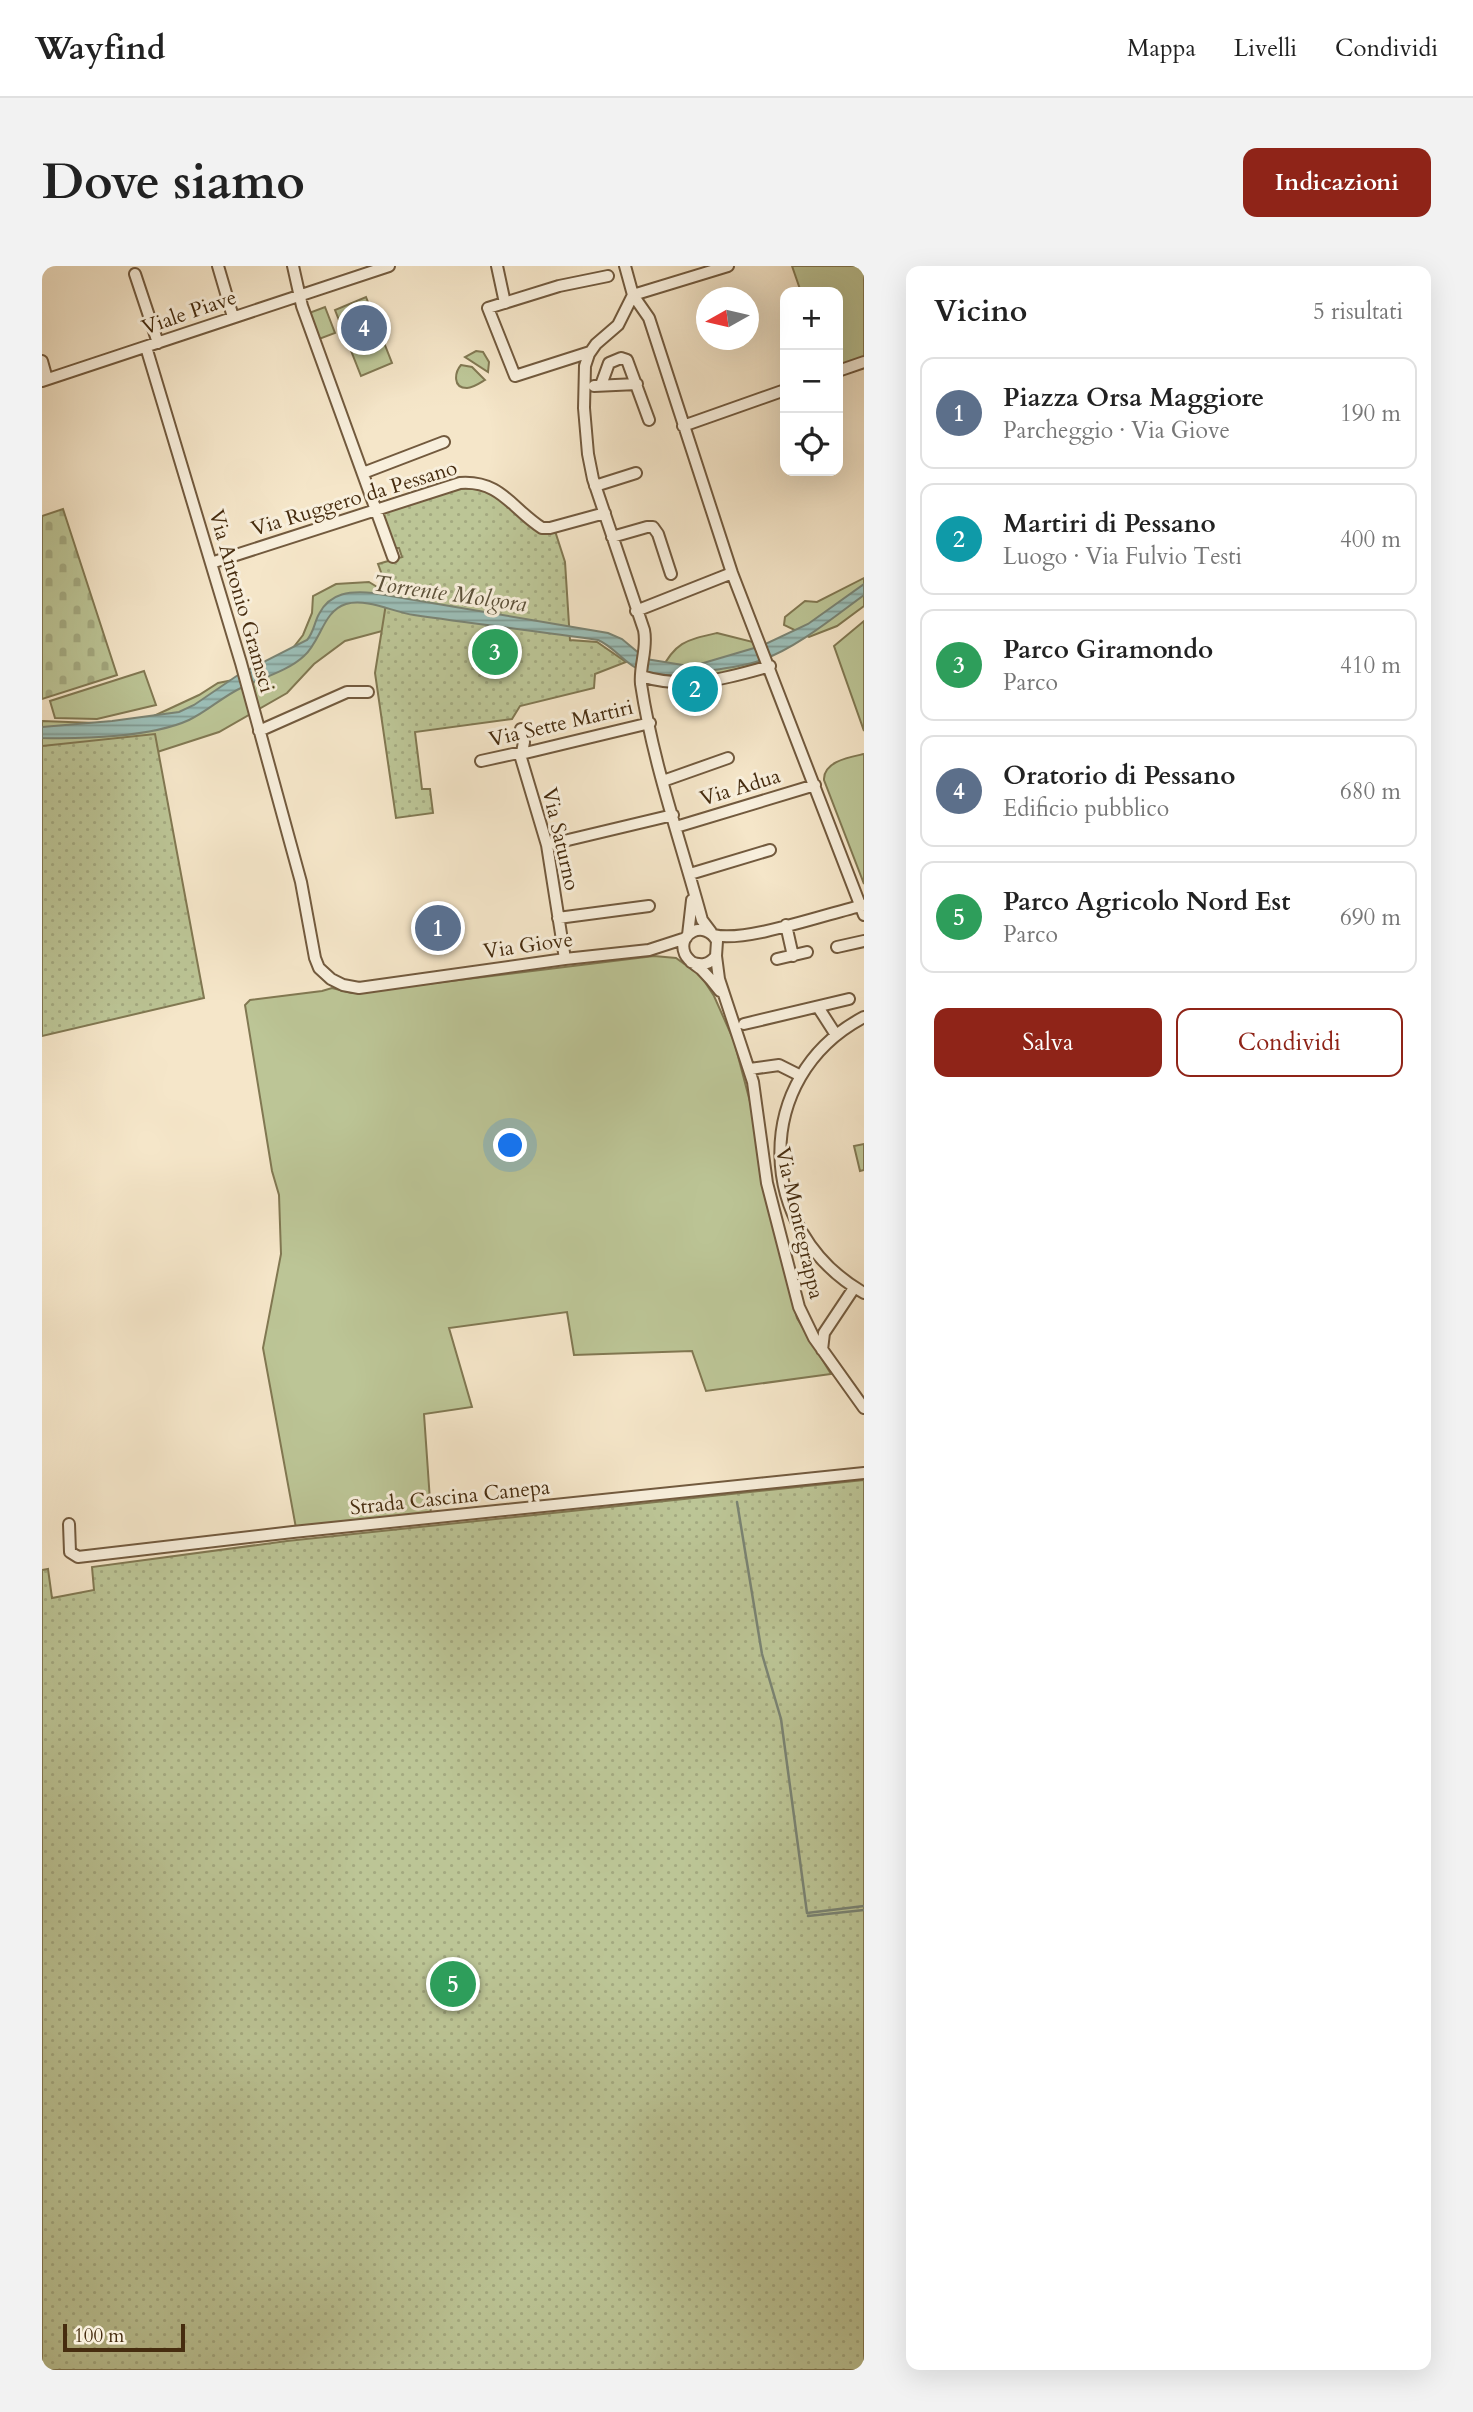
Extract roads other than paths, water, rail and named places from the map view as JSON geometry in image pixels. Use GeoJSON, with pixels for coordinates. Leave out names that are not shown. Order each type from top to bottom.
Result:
{"type":"FeatureCollection","features":[{"type":"Feature","properties":{"kind":"street"},"geometry":{"type":"LineString","coordinates":[[218,266],[233,317]]}},
{"type":"Feature","properties":{"kind":"street"},"geometry":{"type":"LineString","coordinates":[[293,266],[302,306],[393,557]]}},
{"type":"Feature","properties":{"kind":"street","name":"Viale Piave"},"geometry":{"type":"LineString","coordinates":[[45,380],[388,266]]}},
{"type":"Feature","properties":{"kind":"street"},"geometry":{"type":"LineString","coordinates":[[497,266],[505,303]]}},
{"type":"Feature","properties":{"kind":"street"},"geometry":{"type":"LineString","coordinates":[[625,266],[633,295],[649,317],[733,573],[863,908],[731,937],[701,929],[687,937]]}},
{"type":"Feature","properties":{"kind":"street"},"geometry":{"type":"LineString","coordinates":[[608,276],[559,286],[488,308],[515,376],[590,352],[618,325],[633,295],[727,266]]}},
{"type":"Feature","properties":{"kind":"street","name":"Via Antonio Gramsci"},"geometry":{"type":"LineString","coordinates":[[135,274],[211,563],[306,900],[314,956],[319,968],[331,979]]}},
{"type":"Feature","properties":{"kind":"street"},"geometry":{"type":"LineString","coordinates":[[590,352],[585,366],[584,386],[587,448],[595,486],[645,637],[641,676],[663,781],[702,920],[718,941],[717,954]]}},
{"type":"Feature","properties":{"kind":"street"},"geometry":{"type":"LineString","coordinates":[[601,386],[607,366],[621,358],[629,362],[649,419]]}},
{"type":"Feature","properties":{"kind":"street"},"geometry":{"type":"LineString","coordinates":[[42,361],[45,380]]}},
{"type":"Feature","properties":{"kind":"street"},"geometry":{"type":"LineString","coordinates":[[843,369],[864,362]]}},
{"type":"Feature","properties":{"kind":"street"},"geometry":{"type":"LineString","coordinates":[[584,386],[637,384]]}},
{"type":"Feature","properties":{"kind":"street"},"geometry":{"type":"LineString","coordinates":[[683,426],[780,392]]}},
{"type":"Feature","properties":{"kind":"street"},"geometry":{"type":"LineString","coordinates":[[363,473],[444,442]]}},
{"type":"Feature","properties":{"kind":"street"},"geometry":{"type":"LineString","coordinates":[[595,486],[636,473]]}},
{"type":"Feature","properties":{"kind":"street","name":"Via Ruggero da Pessano"},"geometry":{"type":"LineString","coordinates":[[211,563],[455,484],[471,482],[486,485],[542,528],[604,513]]}},
{"type":"Feature","properties":{"kind":"street"},"geometry":{"type":"LineString","coordinates":[[612,537],[653,527],[658,534],[671,574]]}},
{"type":"Feature","properties":{"kind":"street"},"geometry":{"type":"LineString","coordinates":[[636,611],[733,573]]}},
{"type":"Feature","properties":{"kind":"street"},"geometry":{"type":"LineString","coordinates":[[641,676],[667,683],[719,681],[769,663]]}},
{"type":"Feature","properties":{"kind":"street"},"geometry":{"type":"LineString","coordinates":[[259,731],[348,692],[368,692]]}},
{"type":"Feature","properties":{"kind":"street","name":"Via Sette Martiri"},"geometry":{"type":"LineString","coordinates":[[481,761],[650,723]]}},
{"type":"Feature","properties":{"kind":"street","name":"Via Saturno"},"geometry":{"type":"LineString","coordinates":[[521,729],[524,742],[521,754],[547,845],[565,959]]}},
{"type":"Feature","properties":{"kind":"street"},"geometry":{"type":"LineString","coordinates":[[663,781],[728,758]]}},
{"type":"Feature","properties":{"kind":"street","name":"Via Adua"},"geometry":{"type":"LineString","coordinates":[[676,827],[815,785]]}},
{"type":"Feature","properties":{"kind":"street"},"geometry":{"type":"LineString","coordinates":[[547,845],[673,815]]}},
{"type":"Feature","properties":{"kind":"street"},"geometry":{"type":"LineString","coordinates":[[692,879],[770,850]]}},
{"type":"Feature","properties":{"kind":"street"},"geometry":{"type":"LineString","coordinates":[[692,879],[692,916],[683,947],[689,960],[702,965],[713,960],[732,942],[754,933]]}},
{"type":"Feature","properties":{"kind":"street"},"geometry":{"type":"LineString","coordinates":[[558,918],[649,906]]}},
{"type":"Feature","properties":{"kind":"street"},"geometry":{"type":"LineString","coordinates":[[786,925],[793,956]]}},
{"type":"Feature","properties":{"kind":"street","name":"Via Giove"},"geometry":{"type":"LineString","coordinates":[[649,950],[687,937]]}},
{"type":"Feature","properties":{"kind":"street"},"geometry":{"type":"LineString","coordinates":[[837,947],[864,941]]}},
{"type":"Feature","properties":{"kind":"street","name":"Via Giove"},"geometry":{"type":"LineString","coordinates":[[331,979],[350,987],[363,987],[649,950],[671,952],[689,960]]}},
{"type":"Feature","properties":{"kind":"street"},"geometry":{"type":"LineString","coordinates":[[777,959],[807,952]]}},
{"type":"Feature","properties":{"kind":"street","name":"Via Montegrappa"},"geometry":{"type":"LineString","coordinates":[[717,954],[717,971],[750,1069],[759,1112],[767,1183],[801,1311],[822,1350],[862,1403]]}},
{"type":"Feature","properties":{"kind":"street","name":"Via Montegrappa"},"geometry":{"type":"LineString","coordinates":[[689,960],[710,978],[727,1002]]}},
{"type":"Feature","properties":{"kind":"street"},"geometry":{"type":"LineString","coordinates":[[744,1024],[849,999]]}},
{"type":"Feature","properties":{"kind":"street"},"geometry":{"type":"LineString","coordinates":[[818,1007],[836,1035]]}},
{"type":"Feature","properties":{"kind":"street"},"geometry":{"type":"LineString","coordinates":[[822,1350],[824,1334],[859,1290],[833,1272],[807,1243],[794,1219],[784,1190],[780,1156],[782,1127],[789,1102],[801,1076],[816,1055],[836,1035],[864,1017]]}},
{"type":"Feature","properties":{"kind":"street"},"geometry":{"type":"LineString","coordinates":[[750,1069],[779,1065],[801,1076]]}},
{"type":"Feature","properties":{"kind":"street","name":"Strada Cascina Canepa"},"geometry":{"type":"LineString","coordinates":[[69,1524],[71,1552],[78,1557],[864,1473]]}},
{"type":"Feature","properties":{"kind":"water","name":"Torrente Molgora"},"geometry":{"type":"Polygon","coordinates":[[[864,584],[864,595],[813,632],[772,656],[737,666],[671,675],[656,675],[636,668],[598,640],[414,615],[363,603],[346,604],[332,613],[310,650],[298,661],[236,691],[189,720],[174,726],[137,733],[42,738],[42,727],[179,712],[194,705],[238,675],[307,640],[324,607],[342,594],[373,593],[608,633],[622,639],[646,659],[689,666],[761,646],[808,624],[864,584]]]}},
{"type":"Feature","properties":{"kind":"waterway"},"geometry":{"type":"LineString","coordinates":[[737,1502],[762,1654],[781,1719],[807,1913],[864,1906]]}},
{"type":"Feature","properties":{"kind":"waterway"},"geometry":{"type":"LineString","coordinates":[[808,1916],[864,1910]]}},
{"type":"Feature","properties":{"kind":"place","name":"Oratorio di Pessano"},"geometry":{"type":"Point","coordinates":[364,328]}},
{"type":"Feature","properties":{"kind":"place","name":"Parco Giramondo"},"geometry":{"type":"Point","coordinates":[495,652]}},
{"type":"Feature","properties":{"kind":"place","name":"Martiri di Pessano"},"geometry":{"type":"Point","coordinates":[695,689]}},
{"type":"Feature","properties":{"kind":"place","name":"Piazza Orsa Maggiore"},"geometry":{"type":"Point","coordinates":[438,928]}},
{"type":"Feature","properties":{"kind":"place","name":"Parco Agricolo Nord Est"},"geometry":{"type":"Point","coordinates":[453,1984]}}]}
